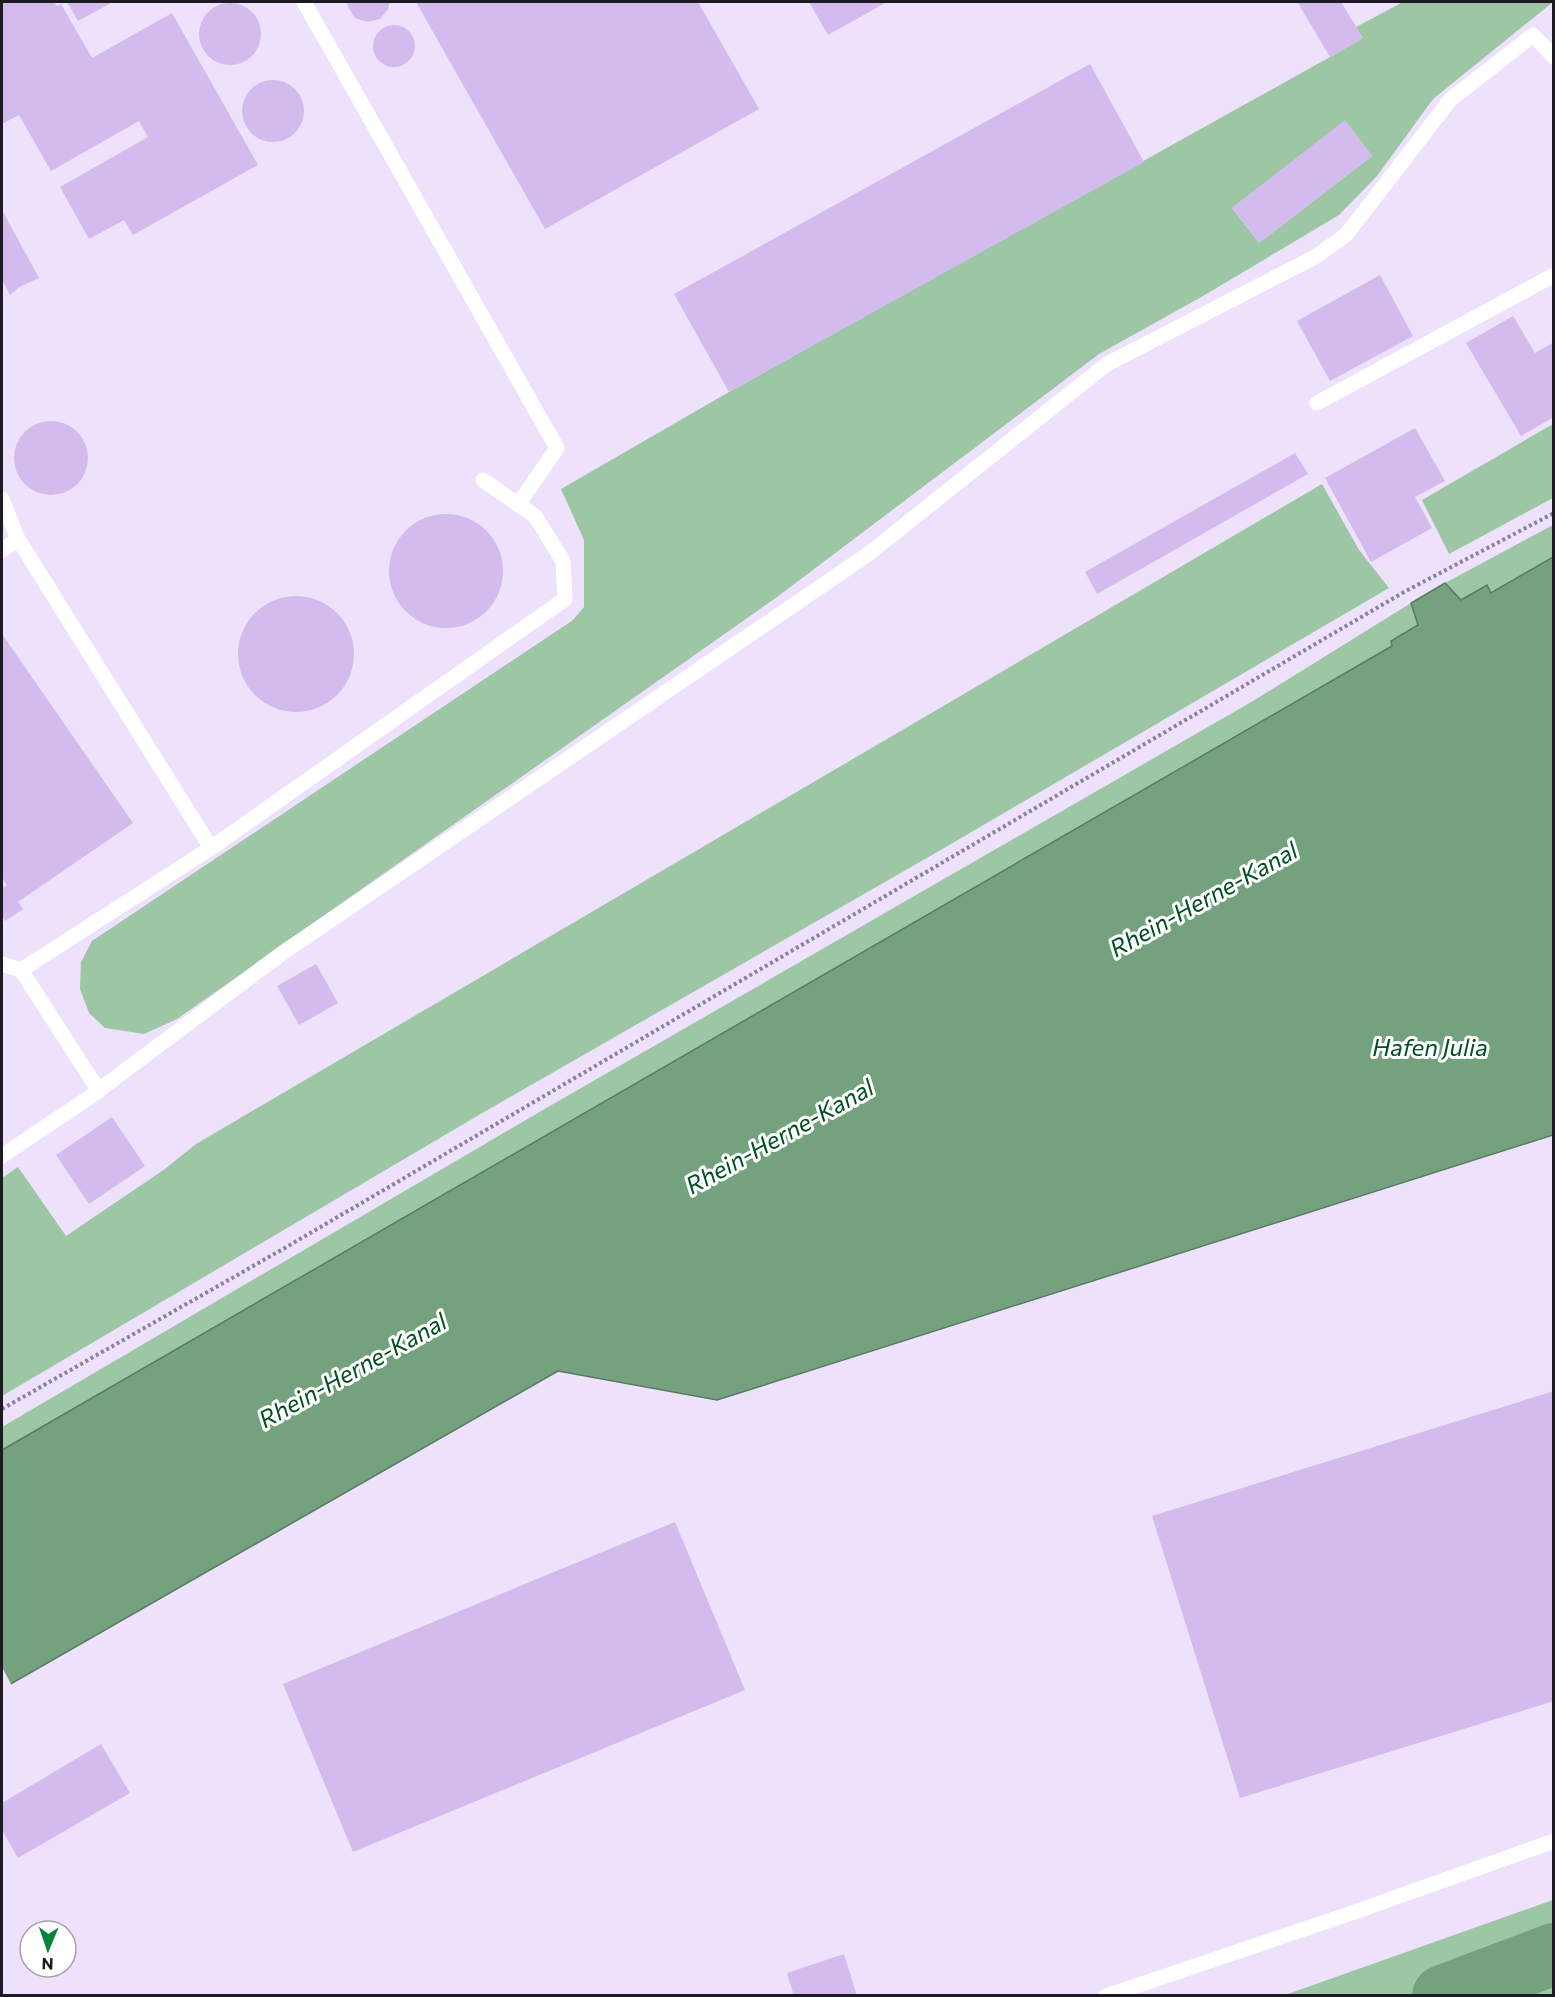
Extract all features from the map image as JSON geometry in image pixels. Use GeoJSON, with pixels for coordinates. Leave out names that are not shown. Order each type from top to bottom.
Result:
{"type":"FeatureCollection","features":[{"type":"Feature","properties":{"kind":"lane"},"geometry":{"type":"LineString","coordinates":[[304,2],[557,448],[518,505]]}},
{"type":"Feature","properties":{"kind":"lane"},"geometry":{"type":"LineString","coordinates":[[2,1156],[99,1091],[280,954],[867,555],[1107,364],[1315,257],[1346,235],[1450,100],[1533,35],[1554,57]]}},
{"type":"Feature","properties":{"kind":"lane"},"geometry":{"type":"LineString","coordinates":[[1317,403],[1554,275]]}},
{"type":"Feature","properties":{"kind":"lane"},"geometry":{"type":"LineString","coordinates":[[21,970],[212,848],[565,599],[563,561],[535,516],[483,480]]}},
{"type":"Feature","properties":{"kind":"lane"},"geometry":{"type":"LineString","coordinates":[[2,499],[18,539],[212,848]]}},
{"type":"Feature","properties":{"kind":"lane"},"geometry":{"type":"LineString","coordinates":[[2,550],[18,539]]}},
{"type":"Feature","properties":{"kind":"lane"},"geometry":{"type":"LineString","coordinates":[[2,964],[21,970],[99,1091]]}},
{"type":"Feature","properties":{"kind":"lane"},"geometry":{"type":"LineString","coordinates":[[1106,1995],[1346,1915],[1554,1841]]}},
{"type":"Feature","properties":{"kind":"path"},"geometry":{"type":"LineString","coordinates":[[2,1409],[283,1249],[1404,592],[1554,513]]}},
{"type":"Feature","properties":{"kind":"shaded area"},"geometry":{"type":"Polygon","coordinates":[[[1403,2],[1553,2],[1433,99],[1377,176],[1339,215],[1203,296],[1099,354],[777,597],[177,1019],[144,1034],[105,1028],[89,1013],[80,989],[81,962],[92,941],[573,620],[584,607],[584,540],[561,489],[729,392],[1363,38],[1356,27],[1403,2]],[[1345,121],[1232,208],[1259,243],[1372,156],[1345,121]]]}},
{"type":"Feature","properties":{"kind":"shaded area"},"geometry":{"type":"Polygon","coordinates":[[[1553,424],[1553,498],[1449,554],[1422,500],[1553,424]]]}},
{"type":"Feature","properties":{"kind":"shaded area"},"geometry":{"type":"Polygon","coordinates":[[[1322,484],[1359,550],[1389,588],[939,851],[484,1112],[2,1396],[2,1178],[18,1167],[66,1236],[165,1169],[196,1144],[1322,484]]]}},
{"type":"Feature","properties":{"kind":"shaded area"},"geometry":{"type":"Polygon","coordinates":[[[1553,525],[1553,557],[1491,593],[1487,586],[1461,601],[1445,583],[1553,525]]]}},
{"type":"Feature","properties":{"kind":"shaded area"},"geometry":{"type":"Polygon","coordinates":[[[1411,603],[1418,625],[1391,641],[1392,646],[2,1450],[2,1427],[536,1114],[1253,701],[1411,603]]]}},
{"type":"Feature","properties":{"kind":"shaded area"},"geometry":{"type":"Polygon","coordinates":[[[1553,1900],[1553,1995],[1285,1995],[1553,1900]]]}},
{"type":"Feature","properties":{"kind":"water"},"geometry":{"type":"Polygon","coordinates":[[[1553,557],[1553,1135],[717,1400],[558,1371],[2,1689],[2,1450],[1392,646],[1391,641],[1418,625],[1411,603],[1445,583],[1461,600],[1487,585],[1491,593],[1553,557]]]}},
{"type":"Feature","properties":{"kind":"pier"},"geometry":{"type":"Polygon","coordinates":[[[2,1667],[12,1686],[2,1692],[2,1667]]]}},
{"type":"Feature","properties":{"kind":"building"},"geometry":{"type":"Polygon","coordinates":[[[2,2],[54,2],[57,6],[61,4],[92,58],[172,13],[258,165],[133,235],[124,220],[89,239],[60,187],[148,137],[139,121],[51,171],[19,115],[2,124],[2,2]]]}},
{"type":"Feature","properties":{"kind":"building"},"geometry":{"type":"Polygon","coordinates":[[[67,2],[113,2],[78,21],[67,2]]]}},
{"type":"Feature","properties":{"kind":"building"},"geometry":{"type":"Polygon","coordinates":[[[347,2],[390,2],[388,9],[380,19],[367,22],[355,18],[347,2]]]}},
{"type":"Feature","properties":{"kind":"building"},"geometry":{"type":"Polygon","coordinates":[[[416,2],[698,2],[759,109],[545,229],[416,2]]]}},
{"type":"Feature","properties":{"kind":"building"},"geometry":{"type":"Polygon","coordinates":[[[809,2],[887,2],[828,35],[809,2]]]}},
{"type":"Feature","properties":{"kind":"building"},"geometry":{"type":"Polygon","coordinates":[[[1341,2],[1363,38],[1330,57],[1298,3],[1341,2]]]}},
{"type":"Feature","properties":{"kind":"building"},"geometry":{"type":"Polygon","coordinates":[[[230,3],[242,5],[252,12],[259,22],[261,34],[259,46],[252,56],[242,63],[230,65],[218,63],[208,56],[201,46],[199,34],[201,22],[208,12],[218,5],[230,3]]]}},
{"type":"Feature","properties":{"kind":"building"},"geometry":{"type":"Polygon","coordinates":[[[394,25],[402,26],[409,31],[414,38],[414,54],[409,61],[402,66],[394,67],[386,66],[379,61],[374,54],[373,46],[374,38],[379,31],[386,26],[394,25]]]}},
{"type":"Feature","properties":{"kind":"building"},"geometry":{"type":"Polygon","coordinates":[[[1090,64],[1144,162],[729,392],[674,294],[1090,64]]]}},
{"type":"Feature","properties":{"kind":"building"},"geometry":{"type":"Polygon","coordinates":[[[273,80],[285,82],[295,89],[302,99],[304,111],[302,123],[295,133],[285,140],[273,142],[261,140],[251,133],[244,123],[242,111],[244,99],[251,89],[261,82],[273,80]]]}},
{"type":"Feature","properties":{"kind":"building"},"geometry":{"type":"Polygon","coordinates":[[[1345,120],[1372,156],[1259,243],[1232,208],[1345,120]]]}},
{"type":"Feature","properties":{"kind":"building"},"geometry":{"type":"Polygon","coordinates":[[[2,210],[39,278],[21,286],[10,295],[2,280],[2,210]]]}},
{"type":"Feature","properties":{"kind":"building"},"geometry":{"type":"Polygon","coordinates":[[[1380,275],[1413,336],[1330,381],[1297,321],[1380,275]]]}},
{"type":"Feature","properties":{"kind":"building"},"geometry":{"type":"Polygon","coordinates":[[[1513,316],[1535,353],[1554,342],[1554,417],[1521,436],[1466,343],[1513,316]]]}},
{"type":"Feature","properties":{"kind":"building"},"geometry":{"type":"Polygon","coordinates":[[[51,421],[72,427],[82,437],[88,458],[82,479],[72,489],[51,495],[30,489],[20,479],[14,458],[20,437],[30,427],[51,421]]]}},
{"type":"Feature","properties":{"kind":"building"},"geometry":{"type":"Polygon","coordinates":[[[1415,428],[1445,481],[1415,497],[1432,528],[1371,562],[1325,478],[1415,428]]]}},
{"type":"Feature","properties":{"kind":"building"},"geometry":{"type":"Polygon","coordinates":[[[1295,453],[1308,474],[1097,594],[1085,572],[1295,453]]]}},
{"type":"Feature","properties":{"kind":"building"},"geometry":{"type":"Polygon","coordinates":[[[446,514],[468,518],[478,523],[494,539],[499,549],[503,571],[499,593],[494,603],[478,619],[468,624],[446,628],[424,624],[414,619],[398,603],[393,593],[389,571],[393,549],[398,539],[414,523],[424,518],[446,514]]]}},
{"type":"Feature","properties":{"kind":"building"},"geometry":{"type":"Polygon","coordinates":[[[296,596],[318,601],[337,613],[349,632],[354,654],[349,676],[337,695],[318,707],[296,712],[274,707],[255,695],[243,676],[238,654],[243,632],[255,613],[274,601],[296,596]]]}},
{"type":"Feature","properties":{"kind":"building"},"geometry":{"type":"Polygon","coordinates":[[[2,634],[133,823],[18,902],[23,909],[5,921],[2,915],[2,888],[7,885],[2,878],[2,634]]]}},
{"type":"Feature","properties":{"kind":"building"},"geometry":{"type":"Polygon","coordinates":[[[316,964],[338,1003],[299,1025],[277,986],[316,964]]]}},
{"type":"Feature","properties":{"kind":"building"},"geometry":{"type":"Polygon","coordinates":[[[112,1117],[145,1166],[89,1204],[56,1155],[112,1117]]]}},
{"type":"Feature","properties":{"kind":"building"},"geometry":{"type":"Polygon","coordinates":[[[1554,1391],[1554,1701],[1240,1798],[1152,1516],[1554,1391]]]}},
{"type":"Feature","properties":{"kind":"building"},"geometry":{"type":"Polygon","coordinates":[[[675,1522],[745,1690],[353,1852],[283,1684],[675,1522]]]}},
{"type":"Feature","properties":{"kind":"building"},"geometry":{"type":"Polygon","coordinates":[[[101,1744],[130,1793],[18,1858],[2,1830],[2,1803],[101,1744]]]}},
{"type":"Feature","properties":{"kind":"building"},"geometry":{"type":"Polygon","coordinates":[[[844,1954],[857,1996],[794,1996],[787,1973],[844,1954]]]}},
{"type":"Feature","properties":{"kind":"waterway"},"geometry":{"type":"LineString","coordinates":[[1443,1996],[1554,1954]]}},
{"type":"Feature","properties":{"kind":"water label","name":"Rhein-Herne-Kanal"},"geometry":{"type":"Point","coordinates":[1204,900]}},
{"type":"Feature","properties":{"kind":"water label","name":"Hafen Julia"},"geometry":{"type":"Point","coordinates":[1430,1048]}},
{"type":"Feature","properties":{"kind":"water label","name":"Rhein-Herne-Kanal"},"geometry":{"type":"Point","coordinates":[780,1137]}},
{"type":"Feature","properties":{"kind":"water label","name":"Rhein-Herne-Kanal"},"geometry":{"type":"Point","coordinates":[353,1371]}}]}
